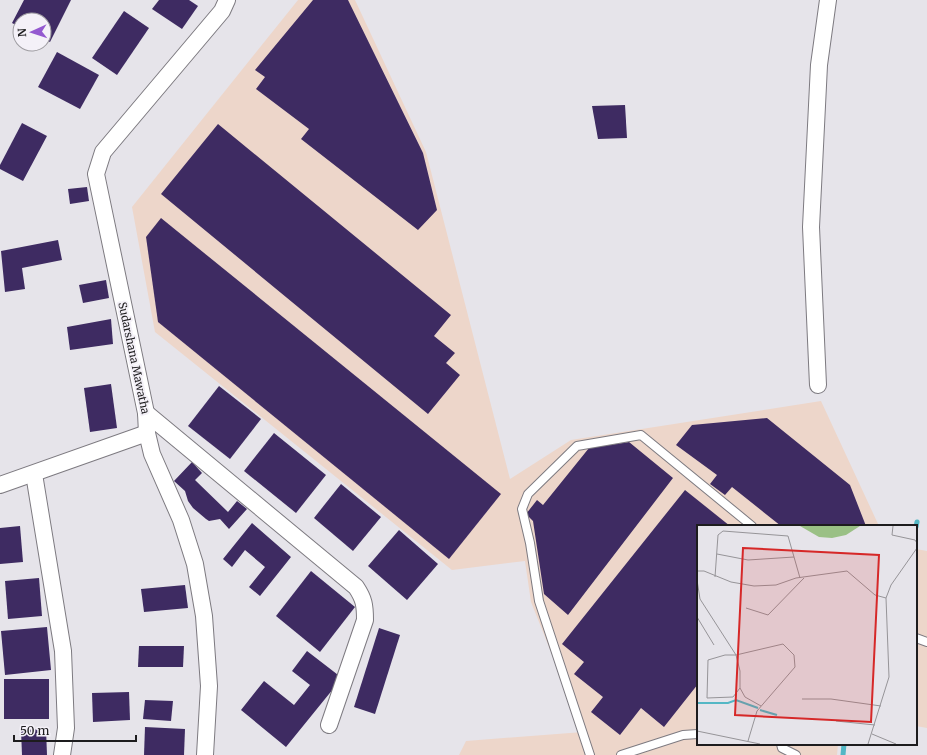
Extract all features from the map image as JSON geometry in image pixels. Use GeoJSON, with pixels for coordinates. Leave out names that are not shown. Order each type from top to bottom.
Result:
{"type":"FeatureCollection","features":[{"type":"Feature","properties":{"kind":"street","name":"Sudarshana Mawatha"},"geometry":{"type":"LineString","coordinates":[[205,755],[209,686],[204,616],[195,564],[181,520],[152,454],[147,433],[146,413],[96,174],[103,152],[222,11],[228,0]]}},
{"type":"Feature","properties":{"kind":"street"},"geometry":{"type":"LineString","coordinates":[[818,386],[811,227],[819,65],[828,0]]}},
{"type":"Feature","properties":{"kind":"street"},"geometry":{"type":"LineString","coordinates":[[146,413],[356,587],[363,599],[365,620],[329,724]]}},
{"type":"Feature","properties":{"kind":"street"},"geometry":{"type":"LineString","coordinates":[[0,485],[147,433]]}},
{"type":"Feature","properties":{"kind":"street"},"geometry":{"type":"LineString","coordinates":[[34,474],[63,651],[66,728],[62,755]]}},
{"type":"Feature","properties":{"kind":"lane"},"geometry":{"type":"LineString","coordinates":[[590,755],[539,601],[530,543],[522,509],[528,494],[577,446],[641,435],[751,525]]}},
{"type":"Feature","properties":{"kind":"lane"},"geometry":{"type":"LineString","coordinates":[[917,638],[927,642]]}},
{"type":"Feature","properties":{"kind":"lane"},"geometry":{"type":"LineString","coordinates":[[621,755],[683,735],[697,734]]}},
{"type":"Feature","properties":{"kind":"lane"},"geometry":{"type":"LineString","coordinates":[[781,745],[782,748],[796,755]]}},
{"type":"Feature","properties":{"kind":"shaded area"},"geometry":{"type":"Polygon","coordinates":[[[298,0],[355,0],[426,152],[510,479],[571,440],[821,401],[879,525],[697,525],[697,745],[838,745],[837,755],[459,755],[466,741],[583,732],[531,602],[525,561],[452,570],[155,332],[132,207],[298,0]]]}},
{"type":"Feature","properties":{"kind":"shaded area"},"geometry":{"type":"Polygon","coordinates":[[[917,549],[927,551],[927,728],[917,726],[917,549]]]}},
{"type":"Feature","properties":{"kind":"building"},"geometry":{"type":"Polygon","coordinates":[[[24,0],[71,0],[52,38],[52,12],[18,12],[24,0]]]}},
{"type":"Feature","properties":{"kind":"building"},"geometry":{"type":"Polygon","coordinates":[[[159,0],[189,0],[198,6],[182,29],[152,9],[159,0]]]}},
{"type":"Feature","properties":{"kind":"building"},"geometry":{"type":"Polygon","coordinates":[[[313,0],[348,0],[423,153],[437,210],[418,230],[301,139],[309,129],[256,89],[265,77],[255,70],[313,0]]]}},
{"type":"Feature","properties":{"kind":"building"},"geometry":{"type":"Polygon","coordinates":[[[124,11],[149,28],[117,75],[92,58],[124,11]]]}},
{"type":"Feature","properties":{"kind":"building"},"geometry":{"type":"Polygon","coordinates":[[[57,52],[99,75],[80,109],[38,87],[57,52]]]}},
{"type":"Feature","properties":{"kind":"building"},"geometry":{"type":"Polygon","coordinates":[[[625,105],[627,138],[598,139],[592,106],[625,105]]]}},
{"type":"Feature","properties":{"kind":"building"},"geometry":{"type":"Polygon","coordinates":[[[22,123],[47,136],[23,181],[0,169],[0,165],[22,123]]]}},
{"type":"Feature","properties":{"kind":"building"},"geometry":{"type":"Polygon","coordinates":[[[218,124],[451,315],[434,336],[455,353],[446,363],[460,375],[428,414],[161,194],[218,124]]]}},
{"type":"Feature","properties":{"kind":"building"},"geometry":{"type":"Polygon","coordinates":[[[87,187],[89,201],[70,204],[68,189],[87,187]]]}},
{"type":"Feature","properties":{"kind":"building"},"geometry":{"type":"Polygon","coordinates":[[[161,218],[501,494],[449,559],[158,322],[146,237],[161,218]]]}},
{"type":"Feature","properties":{"kind":"building"},"geometry":{"type":"Polygon","coordinates":[[[58,240],[62,260],[22,268],[25,289],[5,292],[1,251],[58,240]]]}},
{"type":"Feature","properties":{"kind":"building"},"geometry":{"type":"Polygon","coordinates":[[[106,280],[109,298],[83,303],[79,285],[106,280]]]}},
{"type":"Feature","properties":{"kind":"building"},"geometry":{"type":"Polygon","coordinates":[[[111,319],[113,344],[70,350],[67,327],[111,319]]]}},
{"type":"Feature","properties":{"kind":"building"},"geometry":{"type":"Polygon","coordinates":[[[111,384],[117,428],[90,432],[84,388],[111,384]]]}},
{"type":"Feature","properties":{"kind":"building"},"geometry":{"type":"Polygon","coordinates":[[[219,386],[261,419],[230,459],[188,426],[219,386]]]}},
{"type":"Feature","properties":{"kind":"building"},"geometry":{"type":"Polygon","coordinates":[[[767,418],[850,485],[866,525],[780,525],[732,487],[725,495],[710,484],[717,475],[676,445],[692,425],[767,418]]]}},
{"type":"Feature","properties":{"kind":"building"},"geometry":{"type":"Polygon","coordinates":[[[274,433],[326,475],[296,513],[244,471],[274,433]]]}},
{"type":"Feature","properties":{"kind":"building"},"geometry":{"type":"Polygon","coordinates":[[[629,442],[673,478],[568,615],[544,594],[533,521],[526,514],[537,500],[543,505],[589,448],[629,442]]]}},
{"type":"Feature","properties":{"kind":"building"},"geometry":{"type":"Polygon","coordinates":[[[192,462],[202,473],[195,480],[228,512],[237,501],[247,509],[229,529],[220,519],[209,521],[193,508],[188,501],[185,491],[174,481],[192,462]]]}},
{"type":"Feature","properties":{"kind":"building"},"geometry":{"type":"Polygon","coordinates":[[[341,484],[381,517],[353,551],[314,518],[341,484]]]}},
{"type":"Feature","properties":{"kind":"building"},"geometry":{"type":"Polygon","coordinates":[[[685,490],[729,525],[697,525],[697,685],[664,727],[641,708],[620,735],[591,712],[603,697],[574,674],[584,662],[562,644],[685,490]]]}},
{"type":"Feature","properties":{"kind":"building"},"geometry":{"type":"Polygon","coordinates":[[[252,523],[291,557],[260,596],[249,587],[265,567],[245,550],[232,567],[223,559],[252,523]]]}},
{"type":"Feature","properties":{"kind":"building"},"geometry":{"type":"Polygon","coordinates":[[[20,526],[23,562],[0,564],[0,528],[20,526]]]}},
{"type":"Feature","properties":{"kind":"building"},"geometry":{"type":"Polygon","coordinates":[[[399,530],[438,564],[407,600],[368,566],[399,530]]]}},
{"type":"Feature","properties":{"kind":"building"},"geometry":{"type":"Polygon","coordinates":[[[311,571],[355,607],[320,652],[276,616],[311,571]]]}},
{"type":"Feature","properties":{"kind":"building"},"geometry":{"type":"Polygon","coordinates":[[[39,578],[42,616],[8,619],[5,581],[39,578]]]}},
{"type":"Feature","properties":{"kind":"building"},"geometry":{"type":"Polygon","coordinates":[[[185,585],[188,608],[144,612],[141,589],[185,585]]]}},
{"type":"Feature","properties":{"kind":"building"},"geometry":{"type":"Polygon","coordinates":[[[47,627],[51,670],[5,675],[1,631],[47,627]]]}},
{"type":"Feature","properties":{"kind":"building"},"geometry":{"type":"Polygon","coordinates":[[[379,628],[400,635],[375,714],[354,707],[379,628]]]}},
{"type":"Feature","properties":{"kind":"building"},"geometry":{"type":"Polygon","coordinates":[[[139,646],[184,646],[183,667],[138,667],[139,646]]]}},
{"type":"Feature","properties":{"kind":"building"},"geometry":{"type":"Polygon","coordinates":[[[307,651],[342,678],[286,747],[241,710],[264,681],[294,705],[310,685],[292,671],[307,651]]]}},
{"type":"Feature","properties":{"kind":"building"},"geometry":{"type":"Polygon","coordinates":[[[4,679],[49,679],[49,719],[4,719],[4,679]]]}},
{"type":"Feature","properties":{"kind":"building"},"geometry":{"type":"Polygon","coordinates":[[[129,692],[130,720],[93,722],[92,693],[129,692]]]}},
{"type":"Feature","properties":{"kind":"building"},"geometry":{"type":"Polygon","coordinates":[[[145,700],[173,701],[171,721],[143,719],[145,700]]]}},
{"type":"Feature","properties":{"kind":"building"},"geometry":{"type":"Polygon","coordinates":[[[145,727],[185,729],[184,755],[144,755],[145,727]]]}},
{"type":"Feature","properties":{"kind":"building"},"geometry":{"type":"Polygon","coordinates":[[[46,729],[47,755],[22,755],[21,730],[46,729]]]}},
{"type":"Feature","properties":{"kind":"waterway"},"geometry":{"type":"LineString","coordinates":[[843,755],[844,745]]}}]}
